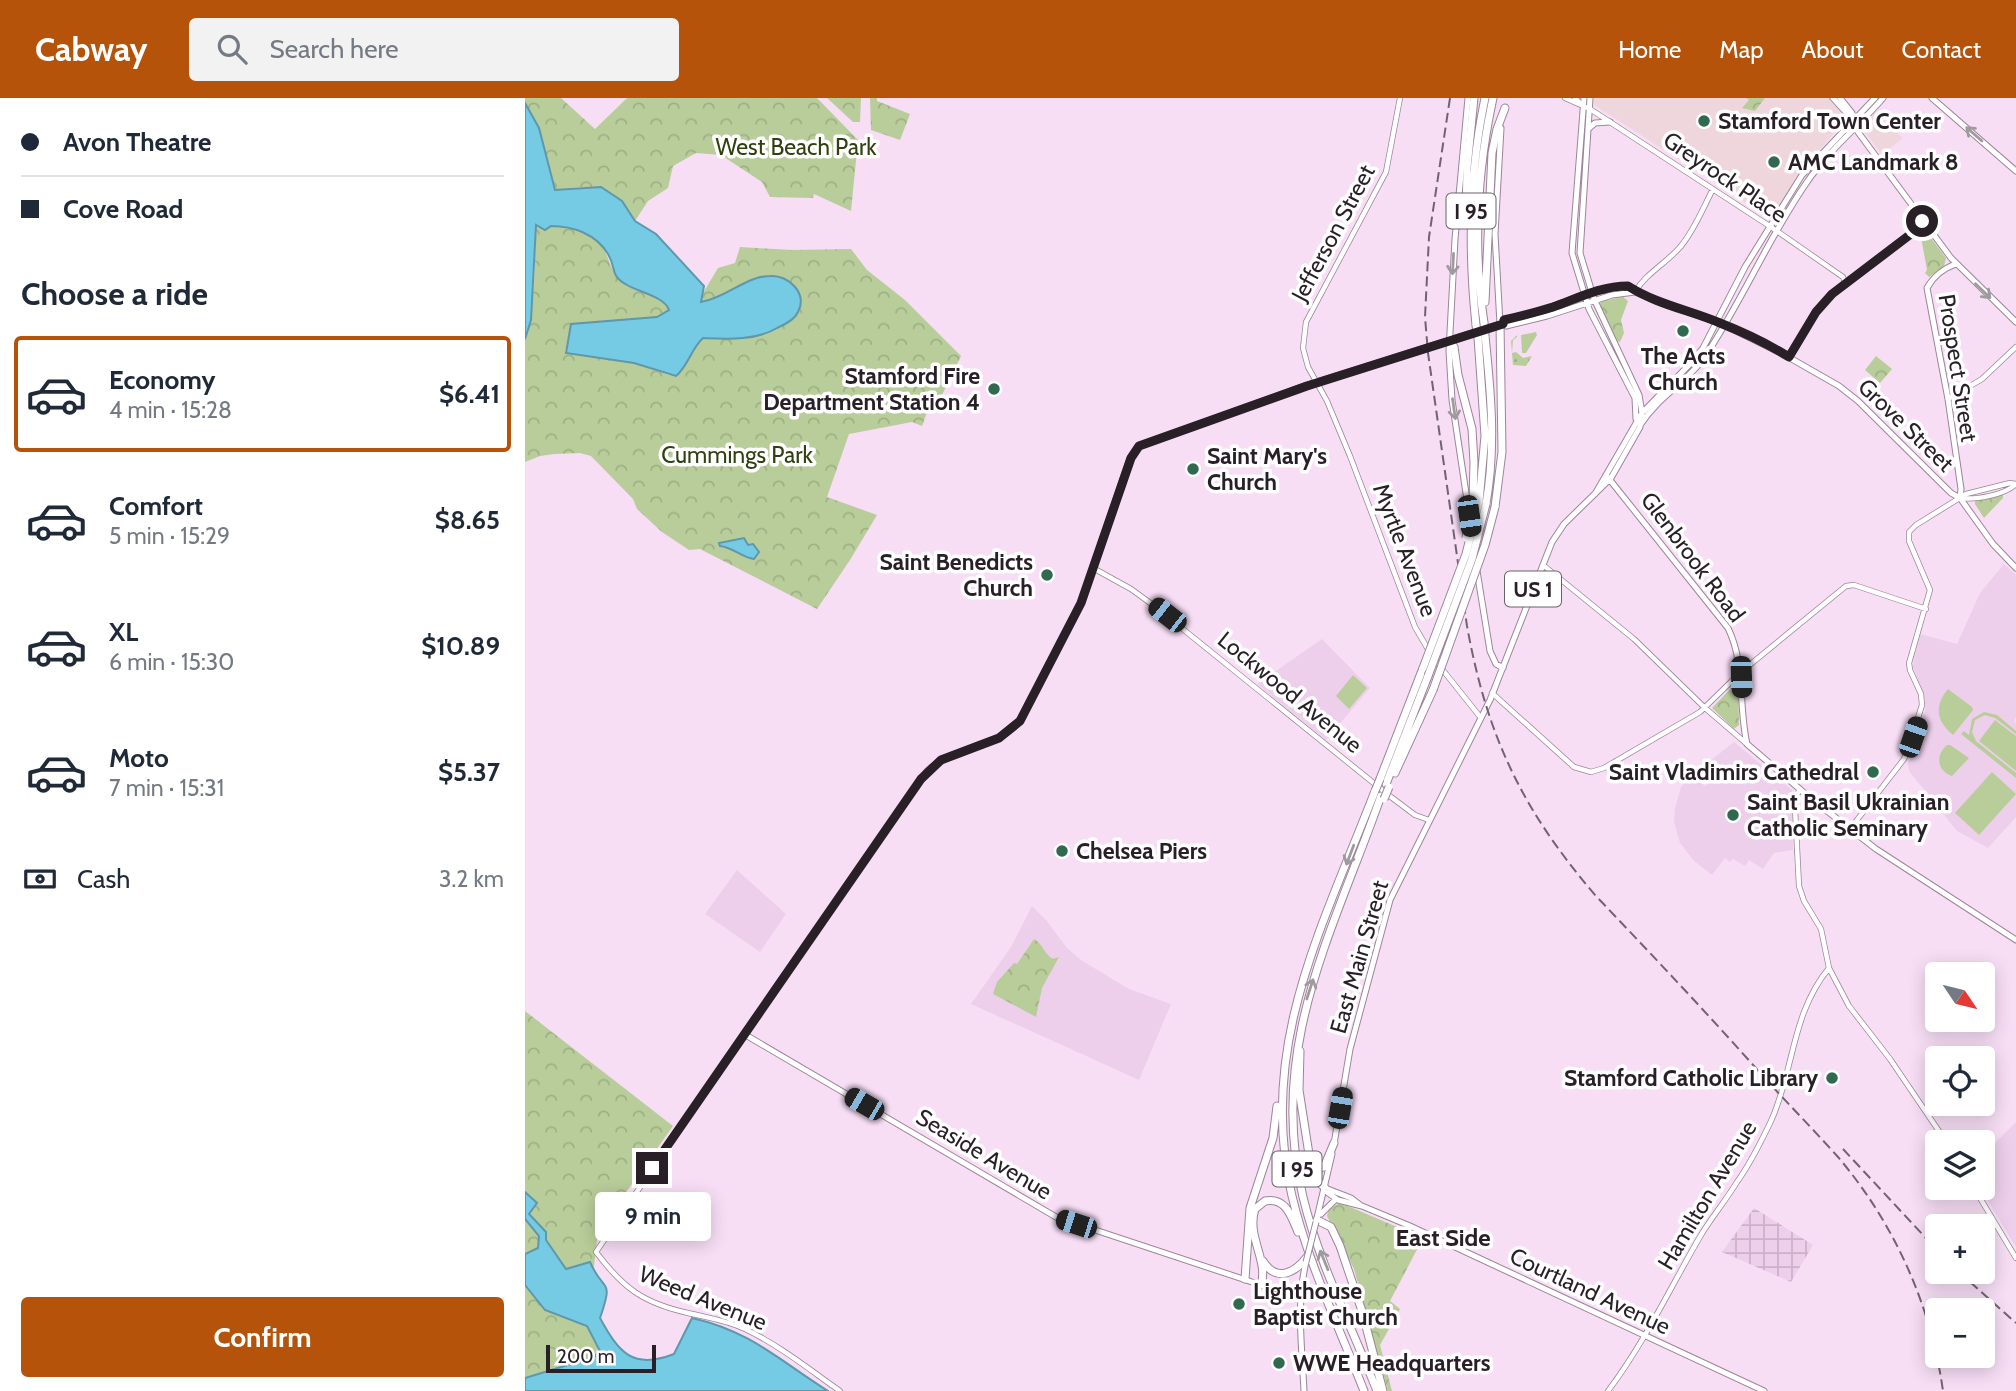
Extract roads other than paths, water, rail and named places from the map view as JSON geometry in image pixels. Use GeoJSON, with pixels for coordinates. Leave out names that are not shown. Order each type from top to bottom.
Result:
{"type":"FeatureCollection","features":[{"type":"Feature","properties":{"kind":"highway"},"geometry":{"type":"LineString","coordinates":[[1471,256],[1466,222],[1466,178],[1474,98]]}},
{"type":"Feature","properties":{"kind":"highway","name":"I 95"},"geometry":{"type":"LineString","coordinates":[[1480,324],[1471,256],[1473,175],[1485,98]]}},
{"type":"Feature","properties":{"kind":"highway","name":"I 95"},"geometry":{"type":"LineString","coordinates":[[1364,1391],[1304,1237],[1289,1185],[1282,1131],[1282,1077],[1287,1037],[1300,985],[1407,730],[1472,559],[1485,436],[1478,214],[1482,161],[1493,98]]}},
{"type":"Feature","properties":{"kind":"highway"},"geometry":{"type":"LineString","coordinates":[[1480,324],[1492,153],[1505,108]]}},
{"type":"Feature","properties":{"kind":"highway"},"geometry":{"type":"LineString","coordinates":[[1380,795],[1411,719],[1433,690],[1485,545],[1495,507],[1502,452],[1502,324]]}},
{"type":"Feature","properties":{"kind":"highway"},"geometry":{"type":"LineString","coordinates":[[1450,341],[1454,348],[1472,429],[1480,502]]}},
{"type":"Feature","properties":{"kind":"highway","name":"I 95"},"geometry":{"type":"LineString","coordinates":[[1411,719],[1423,668],[1480,502]]}},
{"type":"Feature","properties":{"kind":"highway","name":"I 95"},"geometry":{"type":"LineString","coordinates":[[1377,1391],[1314,1235],[1300,1184],[1292,1106],[1296,1053],[1303,1014],[1380,795]]}},
{"type":"Feature","properties":{"kind":"highway"},"geometry":{"type":"LineString","coordinates":[[1303,1014],[1299,1081],[1313,1174],[1325,1188]]}},
{"type":"Feature","properties":{"kind":"highway"},"geometry":{"type":"LineString","coordinates":[[1245,1279],[1249,1215],[1273,1138],[1282,1077]]}},
{"type":"Feature","properties":{"kind":"highway"},"geometry":{"type":"LineString","coordinates":[[1307,1139],[1312,1164],[1319,1168],[1327,1163],[1335,1143]]}},
{"type":"Feature","properties":{"kind":"highway"},"geometry":{"type":"LineString","coordinates":[[1261,1284],[1263,1275],[1253,1227],[1255,1209],[1265,1201],[1279,1201],[1289,1212],[1331,1306]]}},
{"type":"Feature","properties":{"kind":"highway"},"geometry":{"type":"LineString","coordinates":[[1317,1220],[1331,1227],[1340,1246],[1366,1322],[1383,1391]]}},
{"type":"Feature","properties":{"kind":"highway"},"geometry":{"type":"LineString","coordinates":[[1255,1244],[1266,1266],[1278,1274],[1293,1272],[1307,1260]]}},
{"type":"Feature","properties":{"kind":"main road"},"geometry":{"type":"LineString","coordinates":[[1468,98],[1455,226],[1450,341],[1451,387],[1490,651],[1496,664],[1503,668]]}},
{"type":"Feature","properties":{"kind":"main road"},"geometry":{"type":"LineString","coordinates":[[744,1034],[927,771],[941,760],[1004,735],[1020,721],[1081,603],[1131,458],[1139,446],[1317,383],[1502,324],[1495,234],[1498,146],[1507,98]]}},
{"type":"Feature","properties":{"kind":"main road"},"geometry":{"type":"LineString","coordinates":[[1584,98],[1571,253],[1587,302],[1635,398],[1638,424]]}},
{"type":"Feature","properties":{"kind":"main road","name":"US 1"},"geometry":{"type":"LineString","coordinates":[[1590,98],[1580,253],[1594,299]]}},
{"type":"Feature","properties":{"kind":"main road"},"geometry":{"type":"LineString","coordinates":[[1833,98],[1951,258],[2016,322]]}},
{"type":"Feature","properties":{"kind":"main road"},"geometry":{"type":"LineString","coordinates":[[1840,98],[1852,113],[1854,124]]}},
{"type":"Feature","properties":{"kind":"main road"},"geometry":{"type":"LineString","coordinates":[[1638,424],[1658,401],[1698,365],[1774,229],[1808,179],[1875,98]]}},
{"type":"Feature","properties":{"kind":"main road"},"geometry":{"type":"LineString","coordinates":[[1854,124],[1883,98]]}},
{"type":"Feature","properties":{"kind":"main road"},"geometry":{"type":"LineString","coordinates":[[1932,98],[2016,171]]}},
{"type":"Feature","properties":{"kind":"main road"},"geometry":{"type":"LineString","coordinates":[[1588,129],[1595,123],[1610,122]]}},
{"type":"Feature","properties":{"kind":"main road"},"geometry":{"type":"LineString","coordinates":[[1948,267],[1951,258]]}},
{"type":"Feature","properties":{"kind":"main road"},"geometry":{"type":"LineString","coordinates":[[1948,267],[1957,264]]}},
{"type":"Feature","properties":{"kind":"main road","name":"Prospect Street"},"geometry":{"type":"LineString","coordinates":[[1948,267],[1928,285],[1931,317],[1948,399],[1960,498]]}},
{"type":"Feature","properties":{"kind":"main road","name":"Grove Street"},"geometry":{"type":"LineString","coordinates":[[1635,292],[1594,299],[1547,316],[1506,326],[1502,324],[1504,320],[1540,311],[1591,292],[1628,286],[1635,292],[1721,323],[1789,357],[1853,396],[1951,493],[1960,498]]}},
{"type":"Feature","properties":{"kind":"main road","name":"East Main Street"},"geometry":{"type":"LineString","coordinates":[[1304,1391],[1301,1295],[1335,1143],[1350,1049],[1386,911],[1393,891],[1481,719],[1559,531],[1609,477],[1642,413],[1639,395],[1594,299]]}},
{"type":"Feature","properties":{"kind":"main road"},"geometry":{"type":"LineString","coordinates":[[1642,413],[1693,362],[1721,323]]}},
{"type":"Feature","properties":{"kind":"main road","name":"Glenbrook Road"},"geometry":{"type":"LineString","coordinates":[[1609,477],[1728,627],[1737,648],[1741,672],[1747,744]]}},
{"type":"Feature","properties":{"kind":"main road"},"geometry":{"type":"LineString","coordinates":[[1960,498],[1993,544],[2016,568]]}},
{"type":"Feature","properties":{"kind":"main road"},"geometry":{"type":"LineString","coordinates":[[1747,744],[1850,830],[2016,940]]}},
{"type":"Feature","properties":{"kind":"main road","name":"Seaside Avenue"},"geometry":{"type":"LineString","coordinates":[[744,1034],[1051,1215],[1301,1295]]}},
{"type":"Feature","properties":{"kind":"main road","name":"Courtland Avenue"},"geometry":{"type":"LineString","coordinates":[[1325,1188],[1336,1199],[1352,1202]]}},
{"type":"Feature","properties":{"kind":"main road","name":"Courtland Avenue"},"geometry":{"type":"LineString","coordinates":[[1325,1188],[1764,1391]]}},
{"type":"Feature","properties":{"kind":"main road"},"geometry":{"type":"LineString","coordinates":[[1317,1220],[1336,1199]]}},
{"type":"Feature","properties":{"kind":"street","name":"Jefferson Street"},"geometry":{"type":"LineString","coordinates":[[1317,383],[1308,368],[1303,348],[1306,322],[1386,172],[1400,98]]}},
{"type":"Feature","properties":{"kind":"street","name":"Greyrock Place"},"geometry":{"type":"LineString","coordinates":[[1565,98],[1583,105]]}},
{"type":"Feature","properties":{"kind":"street","name":"Greyrock Place"},"geometry":{"type":"LineString","coordinates":[[1575,98],[1774,229],[1841,276],[1845,282]]}},
{"type":"Feature","properties":{"kind":"street"},"geometry":{"type":"LineString","coordinates":[[1635,292],[1640,283],[1679,248],[1713,189]]}},
{"type":"Feature","properties":{"kind":"street"},"geometry":{"type":"LineString","coordinates":[[1789,357],[1820,306],[1845,282],[1924,224]]}},
{"type":"Feature","properties":{"kind":"street"},"geometry":{"type":"LineString","coordinates":[[1948,399],[1982,379],[2016,347]]}},
{"type":"Feature","properties":{"kind":"street","name":"Myrtle Avenue"},"geometry":{"type":"LineString","coordinates":[[1317,383],[1350,456],[1418,634],[1481,719]]}},
{"type":"Feature","properties":{"kind":"street"},"geometry":{"type":"LineString","coordinates":[[1850,830],[1900,765],[1920,715],[1920,694],[1909,663],[1926,609],[1930,585],[1909,541],[1909,532],[1960,498],[1991,494],[2012,488],[2016,484]]}},
{"type":"Feature","properties":{"kind":"street"},"geometry":{"type":"LineString","coordinates":[[1543,565],[1633,638],[1705,708],[1747,744]]}},
{"type":"Feature","properties":{"kind":"street","name":"Lockwood Avenue"},"geometry":{"type":"LineString","coordinates":[[1093,568],[1153,605],[1391,797],[1415,815],[1429,820]]}},
{"type":"Feature","properties":{"kind":"street"},"geometry":{"type":"LineString","coordinates":[[1492,694],[1574,767],[1591,772],[1600,770],[1636,750],[1705,708],[1741,672],[1846,586],[1854,585],[1926,609]]}},
{"type":"Feature","properties":{"kind":"street"},"geometry":{"type":"LineString","coordinates":[[1800,789],[1795,808],[1799,886],[1804,901],[1821,929],[1829,968],[1849,1006],[1890,1059],[1938,1130]]}},
{"type":"Feature","properties":{"kind":"street","name":"Hamilton Avenue"},"geometry":{"type":"LineString","coordinates":[[1608,1391],[1646,1336],[1702,1233],[1743,1174],[1770,1123],[1798,1025],[1829,968]]}},
{"type":"Feature","properties":{"kind":"street","name":"Weed Avenue"},"geometry":{"type":"LineString","coordinates":[[744,1034],[596,1252],[619,1282],[633,1293],[675,1309],[746,1329],[841,1391]]}},
{"type":"Feature","properties":{"kind":"street"},"geometry":{"type":"LineString","coordinates":[[1981,1200],[2016,1258]]}},
{"type":"Feature","properties":{"kind":"water"},"geometry":{"type":"Polygon","coordinates":[[[525,103],[539,128],[555,190],[601,187],[622,201],[635,221],[656,234],[704,286],[701,302],[753,280],[777,276],[795,286],[800,298],[797,315],[783,325],[760,335],[703,338],[676,376],[634,363],[566,353],[571,324],[657,317],[669,310],[667,305],[657,298],[627,285],[618,278],[608,254],[590,236],[567,228],[551,226],[545,230],[536,225],[531,320],[525,339],[525,103]]]}},
{"type":"Feature","properties":{"kind":"water"},"geometry":{"type":"Polygon","coordinates":[[[744,538],[748,545],[753,544],[759,552],[754,559],[720,546],[719,543],[744,538]]]}},
{"type":"Feature","properties":{"kind":"water"},"geometry":{"type":"Polygon","coordinates":[[[525,1192],[537,1203],[529,1214],[546,1232],[546,1240],[566,1269],[590,1262],[607,1291],[600,1318],[614,1341],[629,1355],[648,1360],[674,1354],[692,1318],[748,1339],[828,1391],[525,1391],[525,1378],[594,1357],[600,1351],[587,1326],[545,1310],[525,1285],[525,1254],[538,1248],[539,1236],[525,1219],[525,1192]]]}},
{"type":"Feature","properties":{"kind":"railway"},"geometry":{"type":"LineString","coordinates":[[1450,98],[1429,237],[1425,317],[1467,626],[1475,666],[1497,738],[1528,802],[1570,865],[1858,1182],[1893,1237],[1907,1266],[1929,1327],[1943,1391]]}},
{"type":"Feature","properties":{"kind":"railway"},"geometry":{"type":"LineString","coordinates":[[1843,1149],[1925,1237]]}},
{"type":"Feature","properties":{"kind":"railway"},"geometry":{"type":"LineString","coordinates":[[1972,1284],[2016,1323]]}},
{"type":"Feature","properties":{"kind":"place","name":"Stamford Town Center"},"geometry":{"type":"Point","coordinates":[1704,121]}},
{"type":"Feature","properties":{"kind":"place","name":"AMC Landmark 8"},"geometry":{"type":"Point","coordinates":[1774,162]}},
{"type":"Feature","properties":{"kind":"place","name":"The Acts Church"},"geometry":{"type":"Point","coordinates":[1683,331]}},
{"type":"Feature","properties":{"kind":"place","name":"Stamford Fire Department Station 4"},"geometry":{"type":"Point","coordinates":[994,389]}},
{"type":"Feature","properties":{"kind":"place","name":"Saint Mary's Church"},"geometry":{"type":"Point","coordinates":[1193,469]}},
{"type":"Feature","properties":{"kind":"place","name":"Saint Benedicts Church"},"geometry":{"type":"Point","coordinates":[1047,575]}},
{"type":"Feature","properties":{"kind":"place","name":"Saint Vladimirs Cathedral"},"geometry":{"type":"Point","coordinates":[1873,772]}},
{"type":"Feature","properties":{"kind":"place","name":"Saint Basil Ukrainian Catholic Seminary"},"geometry":{"type":"Point","coordinates":[1733,815]}},
{"type":"Feature","properties":{"kind":"place","name":"Chelsea Piers"},"geometry":{"type":"Point","coordinates":[1062,851]}},
{"type":"Feature","properties":{"kind":"place","name":"Stamford Catholic Library"},"geometry":{"type":"Point","coordinates":[1832,1078]}},
{"type":"Feature","properties":{"kind":"place","name":"Lighthouse Baptist Church"},"geometry":{"type":"Point","coordinates":[1239,1304]}},
{"type":"Feature","properties":{"kind":"place","name":"WWE Headquarters"},"geometry":{"type":"Point","coordinates":[1279,1363]}},
{"type":"Feature","properties":{"kind":"district","name":"East Side"},"geometry":{"type":"Point","coordinates":[1443,1237]}},
{"type":"Feature","properties":{"kind":"park label","name":"West Beach Park"},"geometry":{"type":"Point","coordinates":[796,147]}},
{"type":"Feature","properties":{"kind":"park label","name":"Cummings Park"},"geometry":{"type":"Point","coordinates":[737,455]}}]}
